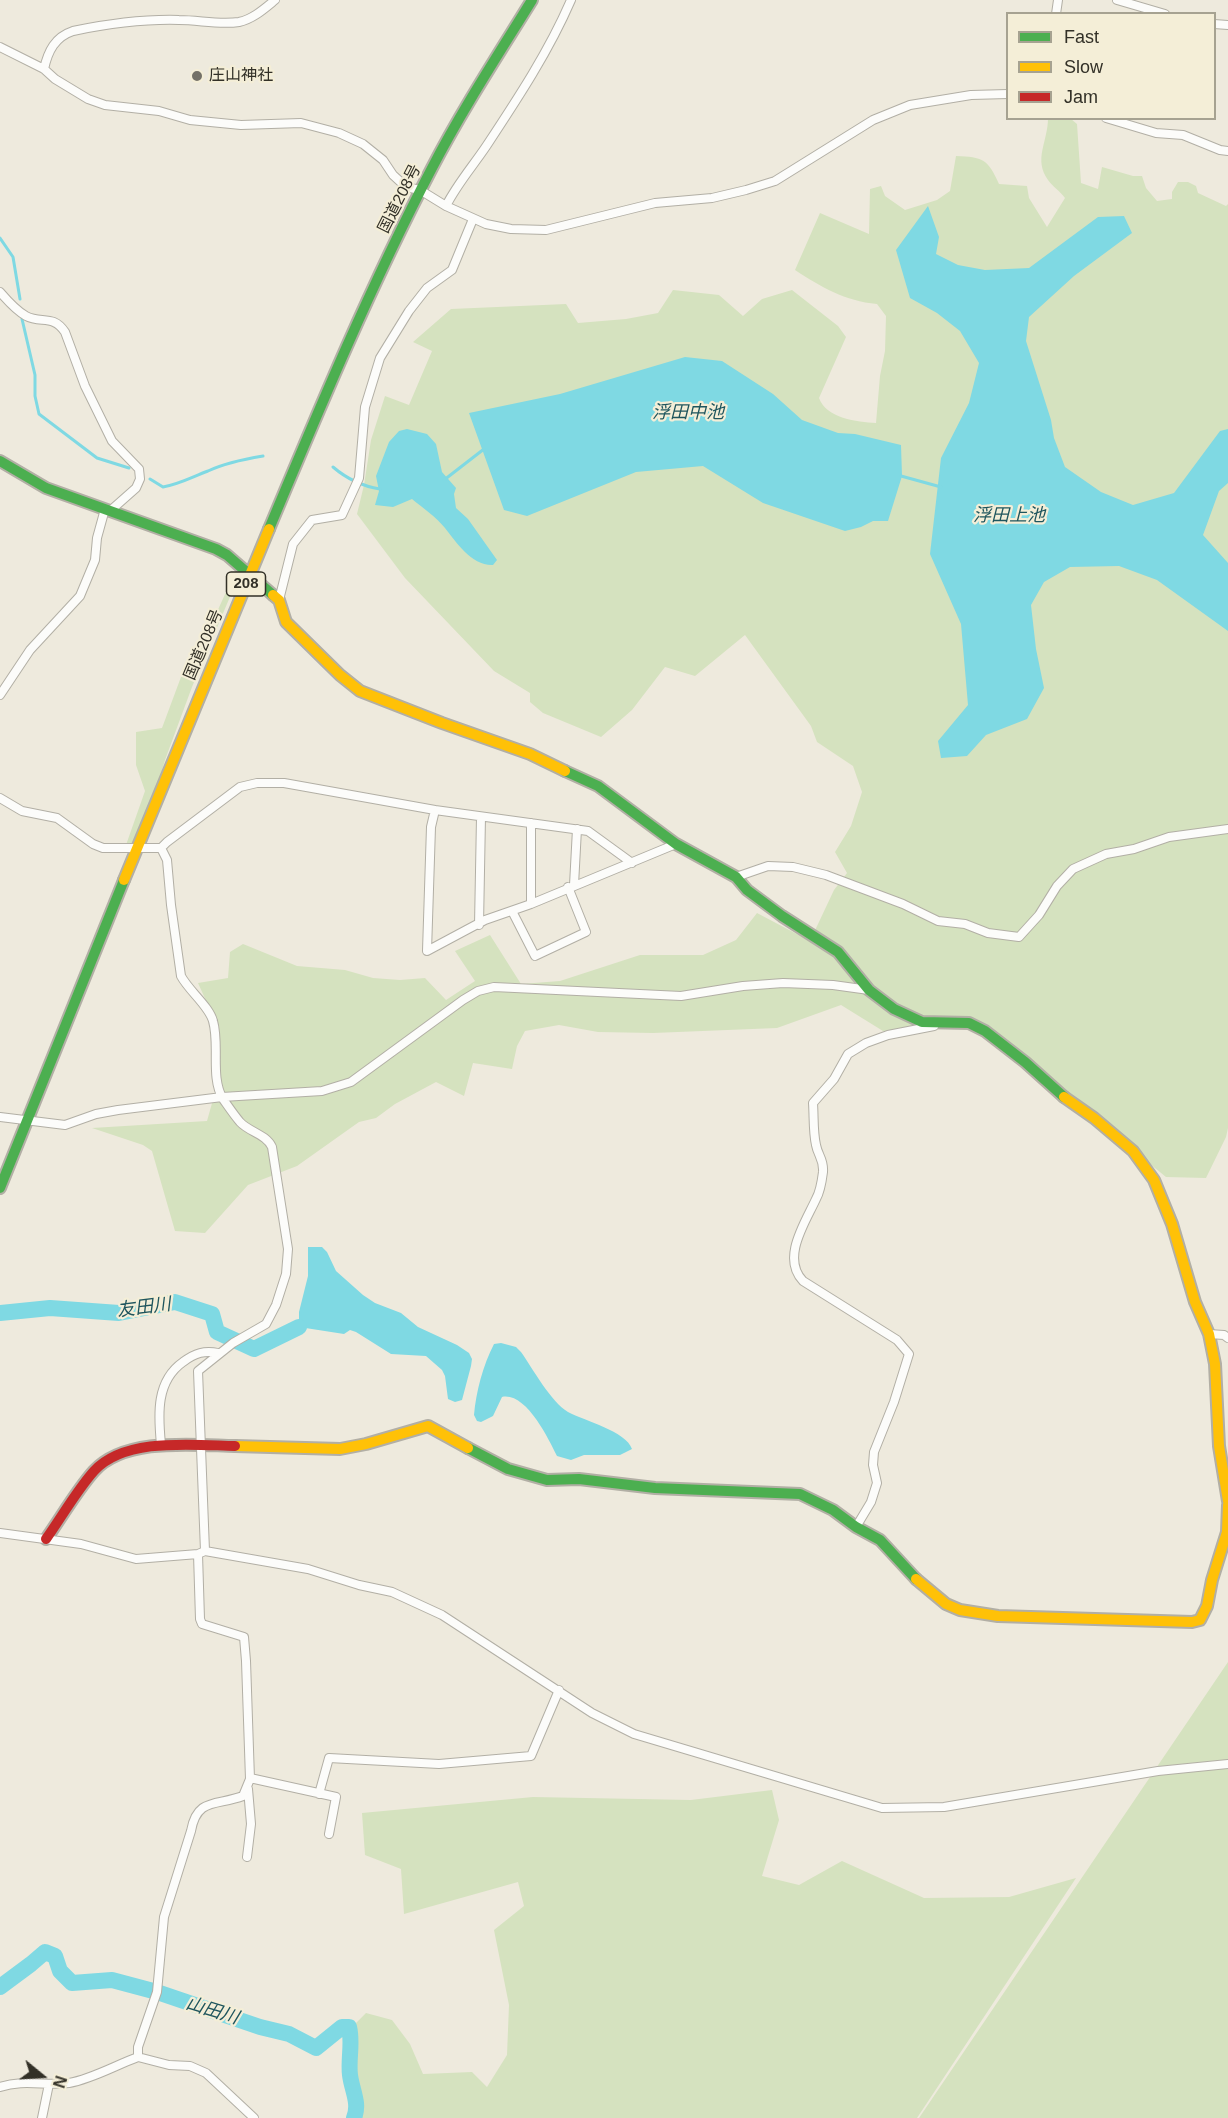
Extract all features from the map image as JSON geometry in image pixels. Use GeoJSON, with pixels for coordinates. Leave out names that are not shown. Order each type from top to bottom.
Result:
{"type":"FeatureCollection","features":[{"type":"Feature","properties":{"kind":"main road","name":"国道208号"},"geometry":{"type":"LineString","coordinates":[[0,1188],[249,576],[370,295],[420,190],[470,100],[532,0]]}},
{"type":"Feature","properties":{"kind":"main road"},"geometry":{"type":"LineString","coordinates":[[0,461],[46,488],[216,549],[226,555],[279,600],[286,622],[340,675],[360,691],[462,731],[530,754],[598,786],[676,844],[736,877],[747,890],[773,910],[838,952],[869,990],[894,1009],[922,1022],[969,1023],[986,1031],[1025,1062],[1064,1098],[1094,1118],[1133,1152],[1154,1180],[1172,1224],[1195,1302],[1209,1334],[1215,1364],[1219,1446],[1228,1503],[1227,1532],[1212,1580],[1207,1606],[1200,1620],[1192,1622],[998,1616],[960,1610],[946,1604],[923,1587],[880,1540],[856,1527],[833,1510],[800,1494],[655,1488],[579,1479],[547,1480],[508,1469],[428,1426],[340,1449],[161,1444],[110,1458],[94,1472],[46,1539]]}},
{"type":"Feature","properties":{"kind":"street"},"geometry":{"type":"LineString","coordinates":[[44,69],[46,57],[56,42],[64,34],[73,31],[149,21],[179,20],[218,23],[241,21],[260,13],[274,0]]}},
{"type":"Feature","properties":{"kind":"street"},"geometry":{"type":"LineString","coordinates":[[446,206],[458,184],[486,147],[551,43],[571,0]]}},
{"type":"Feature","properties":{"kind":"street"},"geometry":{"type":"LineString","coordinates":[[1117,0],[1157,12]]}},
{"type":"Feature","properties":{"kind":"street"},"geometry":{"type":"LineString","coordinates":[[0,47],[44,69],[55,79],[88,99],[105,105],[159,111],[190,120],[241,125],[301,123],[339,133],[363,144],[383,160],[393,175],[406,187],[420,190],[473,219],[511,229],[546,230],[655,203],[712,198],[746,190],[775,181],[873,120],[909,105],[972,95],[1006,94]]}},
{"type":"Feature","properties":{"kind":"street"},"geometry":{"type":"LineString","coordinates":[[1113,120],[1156,132],[1183,135],[1220,150],[1228,150]]}},
{"type":"Feature","properties":{"kind":"street"},"geometry":{"type":"LineString","coordinates":[[279,600],[293,544],[312,520],[342,515],[356,488],[359,478],[365,407],[380,358],[409,311],[427,288],[452,270],[473,219]]}},
{"type":"Feature","properties":{"kind":"street"},"geometry":{"type":"LineString","coordinates":[[0,292],[26,316],[53,321],[61,326],[85,386],[112,441],[139,469],[140,479],[136,488],[108,510],[97,538],[95,560],[80,596],[30,650],[0,694]]}},
{"type":"Feature","properties":{"kind":"street"},"geometry":{"type":"LineString","coordinates":[[162,848],[240,787],[257,783],[284,783],[435,810],[588,831],[632,863]]}},
{"type":"Feature","properties":{"kind":"street"},"geometry":{"type":"LineString","coordinates":[[0,798],[22,811],[57,818],[93,844],[103,848],[162,848]]}},
{"type":"Feature","properties":{"kind":"street"},"geometry":{"type":"LineString","coordinates":[[435,810],[431,827],[427,951],[485,920],[531,904],[676,844]]}},
{"type":"Feature","properties":{"kind":"street"},"geometry":{"type":"LineString","coordinates":[[479,925],[481,817]]}},
{"type":"Feature","properties":{"kind":"street"},"geometry":{"type":"LineString","coordinates":[[531,823],[531,904]]}},
{"type":"Feature","properties":{"kind":"street"},"geometry":{"type":"LineString","coordinates":[[512,911],[535,956],[586,932],[571,886],[577,829]]}},
{"type":"Feature","properties":{"kind":"street"},"geometry":{"type":"LineString","coordinates":[[736,877],[768,866],[793,867],[826,875],[903,904],[938,921],[965,924],[988,933],[1018,937],[1039,915],[1057,886],[1073,869],[1106,854],[1134,849],[1169,837],[1228,829]]}},
{"type":"Feature","properties":{"kind":"street"},"geometry":{"type":"LineString","coordinates":[[162,848],[167,860],[181,976],[186,986],[210,1014],[213,1022],[215,1056],[222,1097],[241,1123],[269,1142],[274,1156],[288,1249],[286,1274],[276,1305],[266,1324],[218,1353],[198,1371],[202,1552],[200,1619],[202,1624],[244,1637],[251,1824],[247,1857]]}},
{"type":"Feature","properties":{"kind":"street"},"geometry":{"type":"LineString","coordinates":[[0,1117],[65,1125],[96,1113],[222,1097],[322,1091],[351,1082],[463,1000],[478,991],[494,987],[681,996],[743,986],[783,983],[844,986],[869,990]]}},
{"type":"Feature","properties":{"kind":"street"},"geometry":{"type":"LineString","coordinates":[[856,1527],[871,1502],[877,1483],[873,1465],[874,1452],[909,1354],[897,1340],[803,1281],[795,1273],[794,1253],[804,1221],[818,1197],[823,1172],[823,1158],[816,1147],[813,1103],[834,1079],[848,1054],[866,1043],[912,1030],[955,1023]]}},
{"type":"Feature","properties":{"kind":"street"},"geometry":{"type":"LineString","coordinates":[[1209,1334],[1224,1335],[1228,1338]]}},
{"type":"Feature","properties":{"kind":"street"},"geometry":{"type":"LineString","coordinates":[[161,1444],[158,1413],[166,1381],[173,1369],[188,1358],[206,1350],[218,1353]]}},
{"type":"Feature","properties":{"kind":"street"},"geometry":{"type":"LineString","coordinates":[[0,1533],[100,1548],[136,1559],[202,1552],[308,1569],[359,1585],[392,1592],[442,1615],[592,1713],[634,1734],[882,1808],[944,1807],[1158,1771],[1228,1764]]}},
{"type":"Feature","properties":{"kind":"street"},"geometry":{"type":"LineString","coordinates":[[319,1794],[329,1758],[439,1764],[531,1756],[559,1690]]}},
{"type":"Feature","properties":{"kind":"street"},"geometry":{"type":"LineString","coordinates":[[250,1778],[336,1797],[329,1834]]}},
{"type":"Feature","properties":{"kind":"street"},"geometry":{"type":"LineString","coordinates":[[138,2057],[138,2047],[155,1996],[164,1917],[193,1819],[198,1811],[206,1806],[243,1797],[248,1788]]}},
{"type":"Feature","properties":{"kind":"street"},"geometry":{"type":"LineString","coordinates":[[0,2087],[15,2082],[71,2083],[138,2057],[169,2065],[190,2066],[206,2073],[254,2118]]}},
{"type":"Feature","properties":{"kind":"street"},"geometry":{"type":"LineString","coordinates":[[42,2118],[49,2084]]}},
{"type":"Feature","properties":{"kind":"green space"},"geometry":{"type":"Polygon","coordinates":[[[1048,120],[1072,120],[1077,124],[1081,183],[1098,189],[1102,167],[1133,176],[1142,176],[1146,188],[1157,201],[1172,199],[1172,192],[1178,182],[1188,182],[1196,186],[1198,193],[1226,206],[1228,204],[1228,1128],[1206,1178],[1166,1177],[1025,1062],[964,1026],[883,1031],[841,1005],[777,1028],[653,1033],[598,1032],[559,1025],[525,1031],[517,1046],[512,1069],[473,1063],[464,1096],[436,1082],[395,1104],[376,1118],[359,1122],[297,1166],[248,1185],[205,1233],[175,1231],[152,1151],[143,1145],[92,1128],[207,1121],[216,1089],[217,1025],[198,983],[228,978],[230,952],[243,944],[297,966],[345,970],[373,978],[400,980],[425,978],[446,1000],[475,981],[455,951],[490,935],[521,984],[560,981],[640,955],[703,955],[736,940],[757,913],[810,941],[834,890],[847,873],[835,852],[851,826],[862,792],[853,766],[817,742],[811,726],[745,635],[695,676],[665,667],[632,710],[601,737],[543,713],[530,702],[530,693],[494,671],[405,578],[357,514],[371,440],[385,396],[409,405],[432,351],[413,342],[451,309],[566,304],[578,323],[626,319],[658,313],[673,290],[719,295],[743,316],[762,299],[792,290],[838,326],[846,337],[819,398],[823,405],[843,418],[876,423],[880,376],[885,351],[886,316],[877,304],[854,300],[834,292],[795,270],[820,213],[869,234],[870,189],[881,186],[885,196],[905,210],[937,200],[950,191],[956,156],[965,156],[988,164],[999,184],[1027,186],[1029,198],[1047,227],[1065,198],[1048,180],[1042,165],[1041,157],[1048,120]]]}},
{"type":"Feature","properties":{"kind":"green space"},"geometry":{"type":"Polygon","coordinates":[[[227,590],[232,592],[192,687],[158,785],[134,844],[126,845],[145,791],[136,765],[136,732],[162,728],[181,677],[188,675],[227,590]]]}},
{"type":"Feature","properties":{"kind":"green space"},"geometry":{"type":"Polygon","coordinates":[[[1228,1662],[1228,2118],[919,2118],[1228,1662]]]}},
{"type":"Feature","properties":{"kind":"green space"},"geometry":{"type":"Polygon","coordinates":[[[772,1790],[779,1820],[762,1876],[799,1885],[842,1861],[924,1898],[1009,1897],[1076,1878],[917,2118],[362,2118],[357,2077],[355,2024],[366,2013],[392,2020],[410,2044],[423,2074],[472,2072],[487,2087],[507,2055],[509,2005],[494,1930],[524,1906],[518,1882],[404,1914],[401,1869],[365,1855],[362,1813],[533,1797],[691,1800],[772,1790]]]}},
{"type":"Feature","properties":{"kind":"water","name":"浮田上池"},"geometry":{"type":"Polygon","coordinates":[[[928,206],[939,237],[936,254],[958,265],[985,270],[1029,268],[1098,217],[1124,216],[1132,233],[1074,276],[1029,317],[1026,341],[1051,420],[1054,438],[1065,467],[1101,492],[1133,505],[1174,493],[1220,431],[1228,429],[1228,483],[1219,491],[1203,535],[1228,563],[1228,631],[1157,580],[1119,566],[1070,567],[1044,582],[1031,605],[1036,649],[1044,688],[1027,719],[986,735],[967,756],[941,758],[938,741],[968,705],[961,624],[930,554],[941,458],[969,403],[979,363],[960,331],[937,313],[910,298],[896,250],[928,206]]]}},
{"type":"Feature","properties":{"kind":"water","name":"浮田中池"},"geometry":{"type":"Polygon","coordinates":[[[685,357],[722,361],[773,394],[802,420],[838,433],[855,434],[901,445],[902,476],[888,521],[873,521],[845,531],[763,503],[703,466],[636,472],[527,516],[504,510],[469,413],[560,394],[685,357]]]}},
{"type":"Feature","properties":{"kind":"water"},"geometry":{"type":"Polygon","coordinates":[[[407,429],[427,434],[436,444],[442,472],[456,488],[454,494],[456,508],[468,519],[497,560],[493,565],[478,562],[471,557],[438,520],[412,499],[393,507],[375,505],[379,491],[376,476],[389,442],[399,431],[407,429]]]}},
{"type":"Feature","properties":{"kind":"water"},"geometry":{"type":"Polygon","coordinates":[[[308,1247],[322,1247],[336,1271],[375,1303],[401,1313],[418,1327],[469,1353],[472,1359],[471,1366],[462,1400],[455,1402],[448,1399],[442,1370],[426,1356],[391,1354],[350,1330],[344,1334],[299,1327],[299,1312],[308,1276],[308,1247]]]}},
{"type":"Feature","properties":{"kind":"water"},"geometry":{"type":"Polygon","coordinates":[[[501,1343],[516,1347],[521,1352],[549,1393],[568,1412],[614,1432],[622,1437],[632,1449],[620,1455],[584,1455],[571,1460],[557,1456],[528,1409],[511,1397],[502,1397],[493,1416],[481,1422],[477,1421],[474,1415],[475,1406],[483,1370],[494,1344],[501,1343]]]}},
{"type":"Feature","properties":{"kind":"waterway"},"geometry":{"type":"LineString","coordinates":[[0,238],[13,257],[20,299]]}},
{"type":"Feature","properties":{"kind":"waterway"},"geometry":{"type":"LineString","coordinates":[[22,319],[35,375],[35,396],[39,414],[97,458],[129,468]]}},
{"type":"Feature","properties":{"kind":"waterway"},"geometry":{"type":"LineString","coordinates":[[444,480],[484,449]]}},
{"type":"Feature","properties":{"kind":"waterway"},"geometry":{"type":"LineString","coordinates":[[150,479],[163,487],[215,468],[263,456]]}},
{"type":"Feature","properties":{"kind":"waterway"},"geometry":{"type":"LineString","coordinates":[[333,467],[355,481],[380,489]]}},
{"type":"Feature","properties":{"kind":"waterway"},"geometry":{"type":"LineString","coordinates":[[901,476],[941,487]]}},
{"type":"Feature","properties":{"kind":"waterway","name":"友田川"},"geometry":{"type":"LineString","coordinates":[[0,1313],[50,1308],[119,1313],[175,1302],[212,1314],[217,1332],[254,1349],[299,1327]]}},
{"type":"Feature","properties":{"kind":"waterway","name":"山田川"},"geometry":{"type":"LineString","coordinates":[[0,1987],[45,1952],[55,1956],[60,1971],[72,1983],[112,1980],[289,2034],[316,2048],[342,2027],[349,2027],[350,2075],[356,2107],[354,2118]]}},
{"type":"Feature","properties":{"kind":"traffic: fast"},"geometry":{"type":"LineString","coordinates":[[269,529],[347,347],[410,212],[480,83],[532,0]]}},
{"type":"Feature","properties":{"kind":"traffic: fast"},"geometry":{"type":"LineString","coordinates":[[0,461],[46,488],[216,549],[227,555],[273,595]]}},
{"type":"Feature","properties":{"kind":"traffic: fast"},"geometry":{"type":"LineString","coordinates":[[565,771],[598,786],[676,844],[736,877],[747,890],[782,916],[838,952],[869,990],[894,1009],[922,1022],[969,1023],[985,1031],[1025,1062],[1064,1097]]}},
{"type":"Feature","properties":{"kind":"traffic: fast"},"geometry":{"type":"LineString","coordinates":[[0,1188],[124,880]]}},
{"type":"Feature","properties":{"kind":"traffic: fast"},"geometry":{"type":"LineString","coordinates":[[468,1448],[508,1469],[547,1480],[579,1479],[655,1488],[800,1494],[833,1510],[856,1527],[880,1540],[916,1579]]}},
{"type":"Feature","properties":{"kind":"traffic: slow"},"geometry":{"type":"LineString","coordinates":[[124,880],[269,529]]}},
{"type":"Feature","properties":{"kind":"traffic: slow"},"geometry":{"type":"LineString","coordinates":[[273,595],[279,600],[286,622],[340,675],[360,691],[530,754],[565,771]]}},
{"type":"Feature","properties":{"kind":"traffic: slow"},"geometry":{"type":"LineString","coordinates":[[1064,1097],[1094,1118],[1133,1151],[1154,1180],[1172,1224],[1195,1302],[1209,1334],[1215,1364],[1219,1446],[1228,1501]]}},
{"type":"Feature","properties":{"kind":"traffic: slow"},"geometry":{"type":"LineString","coordinates":[[235,1446],[340,1449],[428,1426],[468,1448]]}},
{"type":"Feature","properties":{"kind":"traffic: slow"},"geometry":{"type":"LineString","coordinates":[[916,1579],[946,1604],[960,1610],[998,1616],[1192,1622],[1200,1620],[1207,1606],[1212,1580],[1227,1532],[1228,1505]]}},
{"type":"Feature","properties":{"kind":"traffic: jam"},"geometry":{"type":"LineString","coordinates":[[46,1539],[75,1495],[94,1471],[107,1460],[123,1453],[160,1445],[235,1446]]}},
{"type":"Feature","properties":{"kind":"place","name":"庄山神社"},"geometry":{"type":"Point","coordinates":[197,76]}}]}
